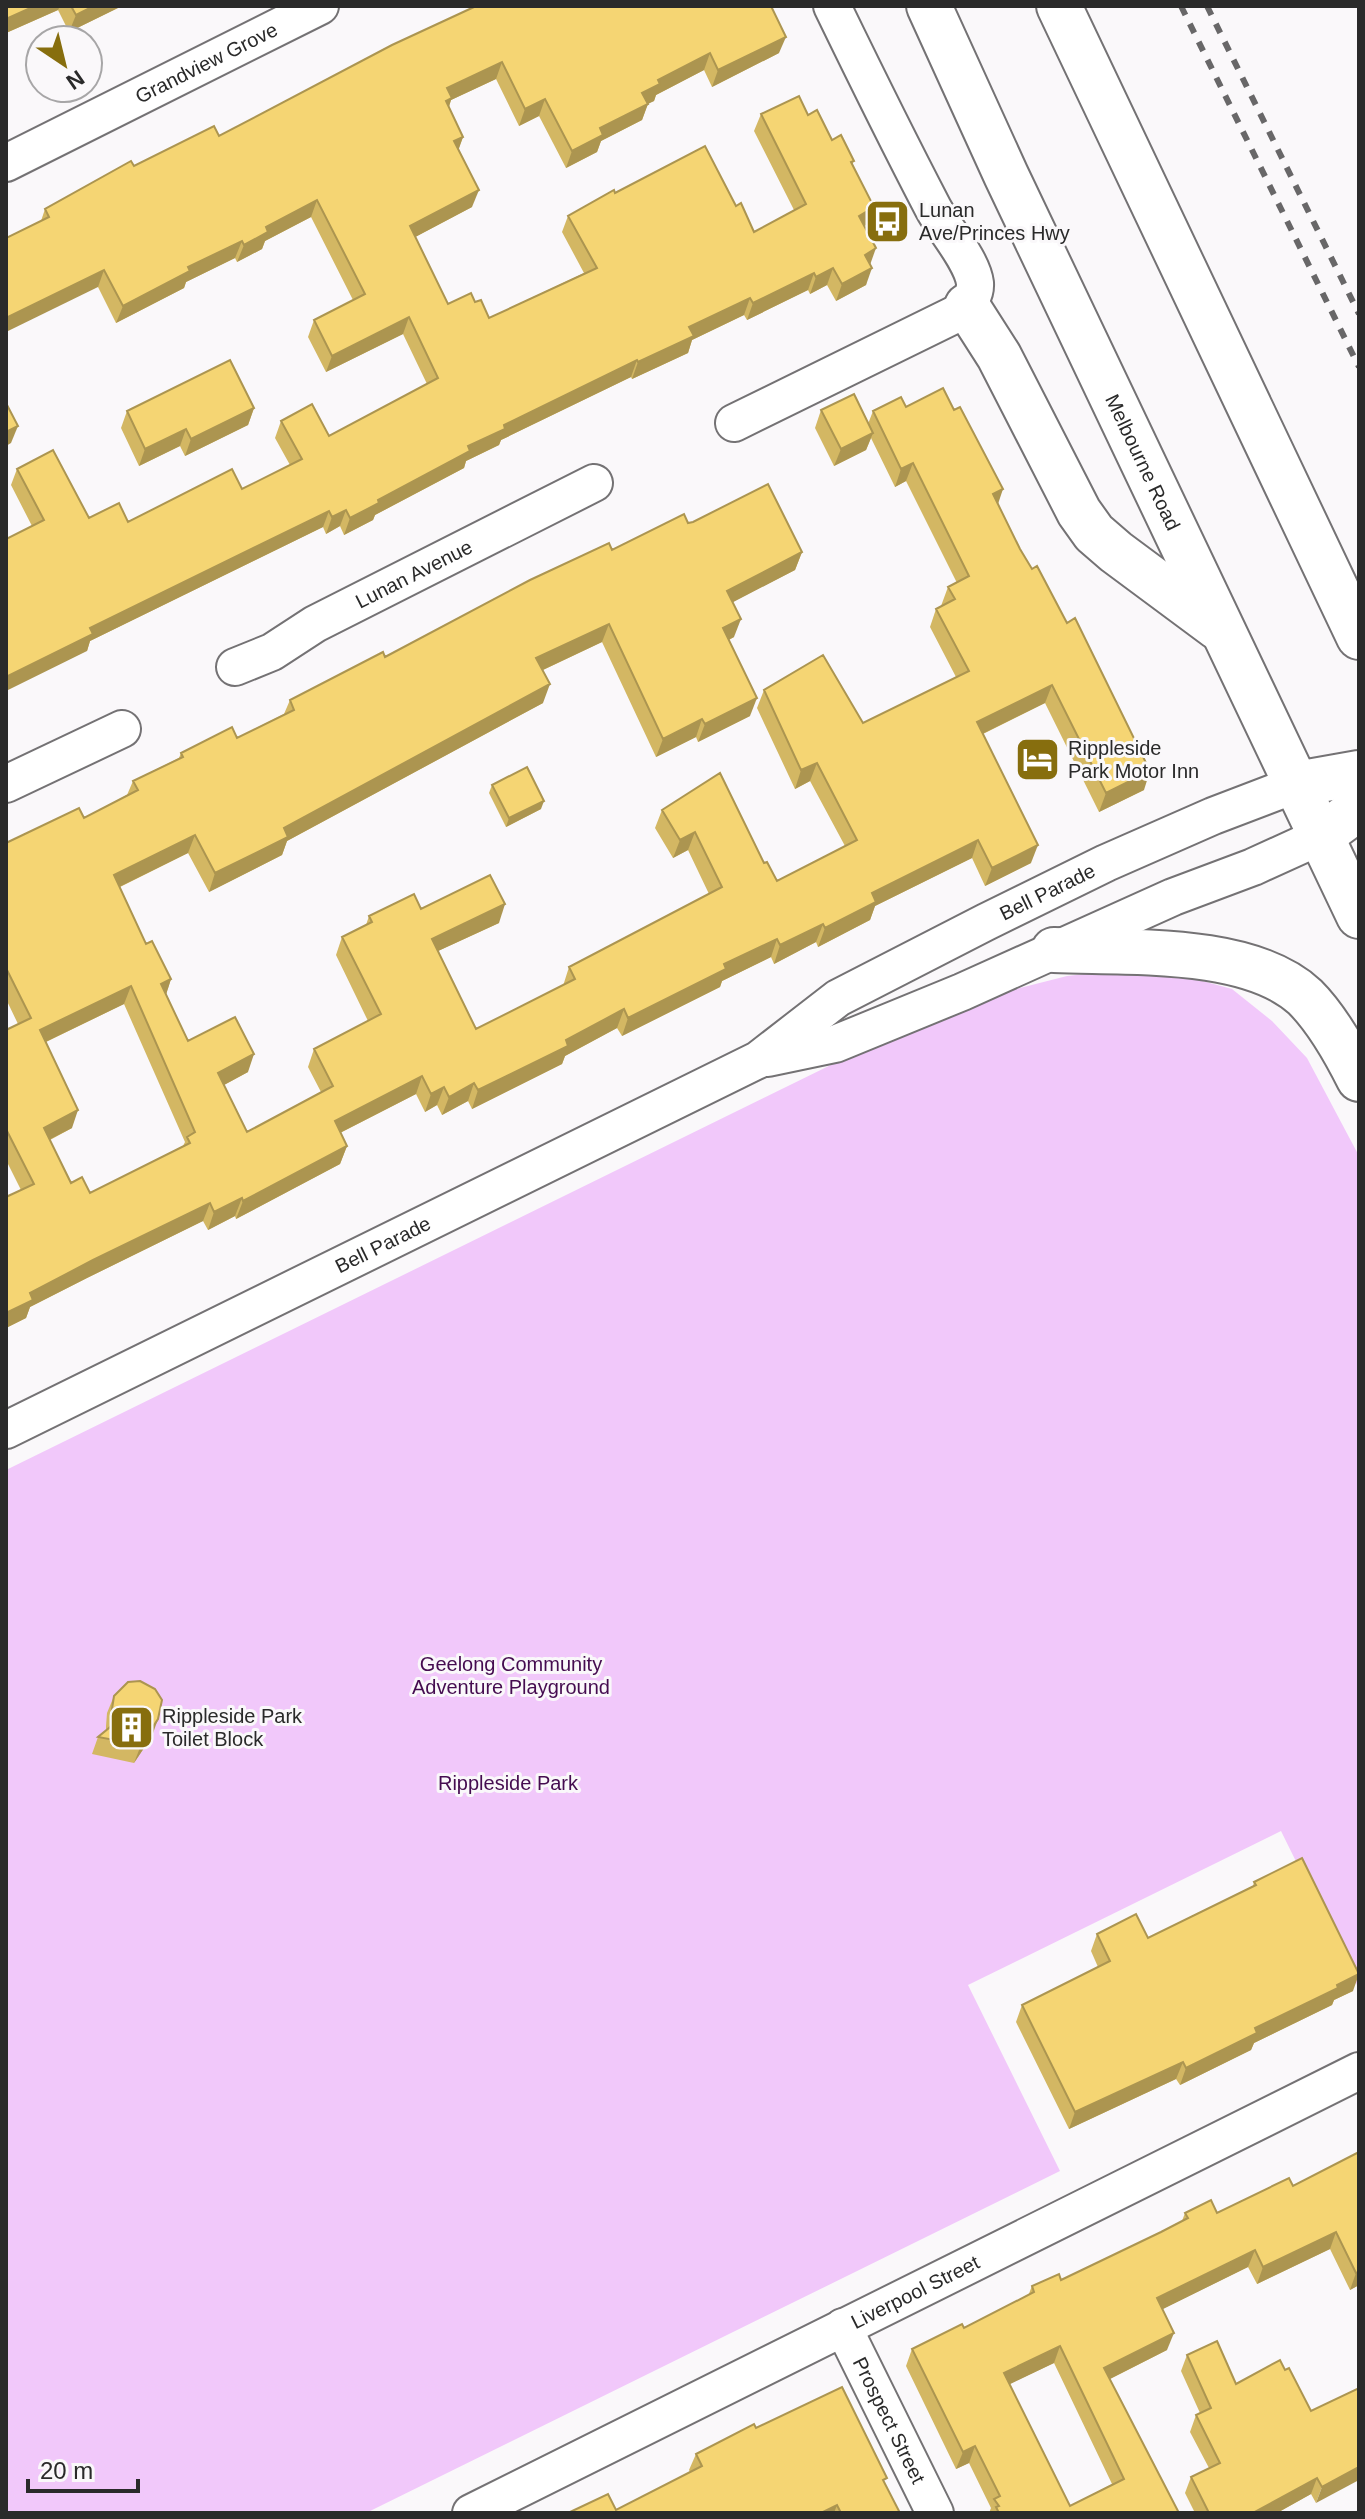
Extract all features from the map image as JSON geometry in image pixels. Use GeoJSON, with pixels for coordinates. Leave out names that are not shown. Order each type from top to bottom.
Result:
{"type":"FeatureCollection","features":[{"type":"Feature","properties":{"kind":"highway","name":"Melbourne Road"},"geometry":{"type":"LineString","coordinates":[[929,6],[1006,175],[1359,916]]}},
{"type":"Feature","properties":{"kind":"highway"},"geometry":{"type":"LineString","coordinates":[[1059,6],[1359,637]]}},
{"type":"Feature","properties":{"kind":"highway"},"geometry":{"type":"LineString","coordinates":[[967,306],[988,335],[1079,512],[1094,533],[1225,633]]}},
{"type":"Feature","properties":{"kind":"highway","name":"Bell Parade"},"geometry":{"type":"LineString","coordinates":[[1297,784],[1359,773]]}},
{"type":"Feature","properties":{"kind":"highway","name":"Bell Parade"},"geometry":{"type":"LineString","coordinates":[[1321,836],[1359,808]]}},
{"type":"Feature","properties":{"kind":"highway"},"geometry":{"type":"LineString","coordinates":[[1054,950],[1181,955],[1221,960],[1281,979],[1305,998],[1329,1028],[1359,1079]]}},
{"type":"Feature","properties":{"kind":"street","name":"Grandview Grove"},"geometry":{"type":"LineString","coordinates":[[6,163],[320,6]]}},
{"type":"Feature","properties":{"kind":"street"},"geometry":{"type":"LineString","coordinates":[[734,423],[958,313],[975,293],[974,277],[935,212],[832,6]]}},
{"type":"Feature","properties":{"kind":"street","name":"Lunan Avenue"},"geometry":{"type":"LineString","coordinates":[[235,667],[272,652],[315,624],[594,483]]}},
{"type":"Feature","properties":{"kind":"street"},"geometry":{"type":"LineString","coordinates":[[6,784],[122,729]]}},
{"type":"Feature","properties":{"kind":"street","name":"Bell Parade"},"geometry":{"type":"LineString","coordinates":[[6,1430],[758,1060],[838,998],[986,922],[1119,857],[1297,784]]}},
{"type":"Feature","properties":{"kind":"street","name":"Bell Parade"},"geometry":{"type":"LineString","coordinates":[[758,1060],[835,1044],[1321,836]]}},
{"type":"Feature","properties":{"kind":"street","name":"Liverpool Street"},"geometry":{"type":"LineString","coordinates":[[471,2513],[1359,2071]]}},
{"type":"Feature","properties":{"kind":"street","name":"Prospect Street"},"geometry":{"type":"LineString","coordinates":[[843,2327],[935,2513]]}},
{"type":"Feature","properties":{"kind":"green space","name":"Rippleside Park"},"geometry":{"type":"Polygon","coordinates":[[[1121,970],[1173,973],[1232,989],[1272,1021],[1307,1058],[1359,1156],[1359,1989],[1281,1831],[968,1985],[1060,2171],[366,2513],[6,2513],[6,1470],[892,1035],[988,996],[1067,976],[1121,970]]]}},
{"type":"Feature","properties":{"kind":"building"},"geometry":{"type":"Polygon","coordinates":[[[6,6],[35,6],[6,19],[6,6]]]}},
{"type":"Feature","properties":{"kind":"building"},"geometry":{"type":"Polygon","coordinates":[[[71,6],[94,6],[76,15],[71,6]]]}},
{"type":"Feature","properties":{"kind":"building"},"geometry":{"type":"Polygon","coordinates":[[[474,6],[771,6],[786,37],[718,70],[710,53],[658,80],[660,84],[642,93],[648,104],[600,128],[603,135],[572,151],[545,99],[525,109],[502,62],[447,88],[452,98],[446,101],[463,137],[454,141],[479,190],[410,226],[448,304],[471,293],[475,302],[481,300],[489,318],[597,268],[568,216],[705,146],[736,206],[741,203],[754,232],[806,204],[761,114],[799,96],[808,115],[817,110],[832,140],[841,135],[874,207],[859,216],[876,248],[865,255],[872,268],[842,284],[833,268],[816,277],[814,273],[753,303],[750,298],[689,327],[694,336],[637,360],[504,425],[505,429],[468,446],[470,451],[350,518],[346,510],[332,517],[329,511],[90,628],[93,634],[6,677],[6,539],[44,520],[17,469],[53,450],[89,518],[119,503],[128,522],[232,469],[242,489],[302,459],[281,421],[312,404],[329,436],[438,378],[409,317],[332,356],[314,320],[365,294],[317,200],[266,227],[268,232],[188,267],[190,271],[123,306],[104,270],[6,318],[6,238],[49,217],[45,209],[131,161],[134,166],[214,126],[219,136],[392,45],[474,6]]]}},
{"type":"Feature","properties":{"kind":"building"},"geometry":{"type":"Polygon","coordinates":[[[230,360],[254,408],[191,439],[186,429],[145,449],[127,411],[230,360]]]}},
{"type":"Feature","properties":{"kind":"building"},"geometry":{"type":"Polygon","coordinates":[[[943,388],[954,410],[960,407],[1003,489],[993,494],[1020,549],[1032,569],[1037,566],[1067,623],[1075,618],[1150,771],[1106,793],[1052,685],[977,722],[1038,845],[992,868],[978,840],[872,893],[876,902],[825,928],[823,924],[780,945],[777,939],[724,964],[726,969],[628,1018],[624,1009],[566,1040],[568,1046],[478,1090],[474,1083],[449,1097],[444,1087],[431,1094],[422,1076],[335,1121],[347,1146],[243,1201],[242,1198],[214,1212],[210,1203],[93,1260],[30,1293],[33,1300],[6,1313],[6,1197],[34,1184],[6,1129],[6,1030],[31,1018],[6,968],[6,843],[79,808],[84,818],[138,790],[133,781],[183,757],[181,753],[232,727],[237,738],[294,710],[290,700],[383,652],[385,657],[530,580],[609,543],[612,550],[684,514],[688,523],[693,522],[768,484],[802,552],[727,591],[741,619],[723,628],[757,698],[705,724],[702,719],[663,739],[609,624],[536,658],[550,684],[284,828],[288,837],[215,873],[195,835],[114,875],[146,944],[152,941],[171,979],[161,984],[188,1041],[235,1017],[254,1054],[218,1073],[247,1132],[333,1086],[314,1049],[381,1014],[342,937],[372,922],[369,916],[414,894],[421,909],[490,875],[505,904],[432,939],[476,1029],[575,979],[569,967],[722,887],[695,832],[680,840],[662,810],[720,773],[764,863],[767,862],[777,881],[857,840],[817,763],[801,770],[764,690],[823,655],[863,723],[969,671],[936,609],[955,599],[948,587],[969,576],[913,463],[901,469],[873,411],[901,397],[906,407],[943,388]],[[131,986],[40,1030],[78,1110],[44,1128],[71,1183],[82,1177],[90,1193],[190,1143],[187,1137],[195,1132],[131,986]]]}},
{"type":"Feature","properties":{"kind":"building"},"geometry":{"type":"Polygon","coordinates":[[[854,394],[873,433],[841,449],[821,410],[854,394]]]}},
{"type":"Feature","properties":{"kind":"building"},"geometry":{"type":"Polygon","coordinates":[[[6,403],[18,426],[6,432],[6,403]]]}},
{"type":"Feature","properties":{"kind":"building"},"geometry":{"type":"Polygon","coordinates":[[[527,767],[544,801],[509,818],[492,785],[527,767]]]}},
{"type":"Feature","properties":{"kind":"building","name":"Rippleside Park Toilet Block"},"geometry":{"type":"Polygon","coordinates":[[[140,1681],[155,1689],[162,1700],[158,1719],[141,1745],[98,1737],[115,1723],[112,1709],[114,1696],[128,1682],[140,1681]]]}},
{"type":"Feature","properties":{"kind":"building"},"geometry":{"type":"Polygon","coordinates":[[[1302,1858],[1359,1974],[1337,1985],[1338,1988],[1255,2028],[1257,2033],[1186,2068],[1183,2062],[1075,2112],[1022,2005],[1110,1961],[1097,1934],[1136,1914],[1148,1938],[1256,1885],[1254,1882],[1302,1858]]]}},
{"type":"Feature","properties":{"kind":"building"},"geometry":{"type":"Polygon","coordinates":[[[1359,2152],[1359,2272],[1356,2273],[1336,2232],[1263,2267],[1255,2250],[1157,2298],[1174,2333],[1104,2368],[1179,2513],[999,2513],[994,2499],[1000,2496],[975,2446],[963,2452],[912,2349],[962,2324],[964,2328],[1034,2292],[1032,2286],[1059,2274],[1061,2280],[1161,2232],[1188,2218],[1185,2213],[1211,2200],[1217,2213],[1289,2178],[1293,2186],[1359,2152]],[[1060,2346],[1004,2373],[1070,2506],[1124,2479],[1060,2346]]]}},
{"type":"Feature","properties":{"kind":"building"},"geometry":{"type":"Polygon","coordinates":[[[1217,2341],[1236,2384],[1280,2360],[1285,2370],[1289,2368],[1311,2411],[1359,2388],[1359,2467],[1322,2487],[1317,2478],[1253,2513],[1209,2513],[1191,2477],[1220,2463],[1196,2415],[1211,2408],[1187,2355],[1217,2341]]]}},
{"type":"Feature","properties":{"kind":"building"},"geometry":{"type":"Polygon","coordinates":[[[842,2387],[887,2478],[883,2480],[900,2513],[841,2513],[837,2505],[821,2513],[568,2513],[608,2494],[616,2510],[702,2466],[696,2454],[754,2424],[756,2428],[842,2387]]]}},
{"type":"Feature","properties":{"kind":"railway"},"geometry":{"type":"LineString","coordinates":[[1181,6],[1359,367]]}},
{"type":"Feature","properties":{"kind":"railway"},"geometry":{"type":"LineString","coordinates":[[1207,6],[1359,314]]}},
{"type":"Feature","properties":{"kind":"place","name":"Lunan Ave/Princes Hwy"},"geometry":{"type":"Point","coordinates":[888,221]}},
{"type":"Feature","properties":{"kind":"place","name":"Rippleside Park Motor Inn"},"geometry":{"type":"Point","coordinates":[1037,759]}},
{"type":"Feature","properties":{"kind":"place","name":"Rippleside Park Toilet Block"},"geometry":{"type":"Point","coordinates":[131,1728]}},
{"type":"Feature","properties":{"kind":"park label","name":"Geelong Community Adventure Playground"},"geometry":{"type":"Point","coordinates":[511,1676]}}]}
